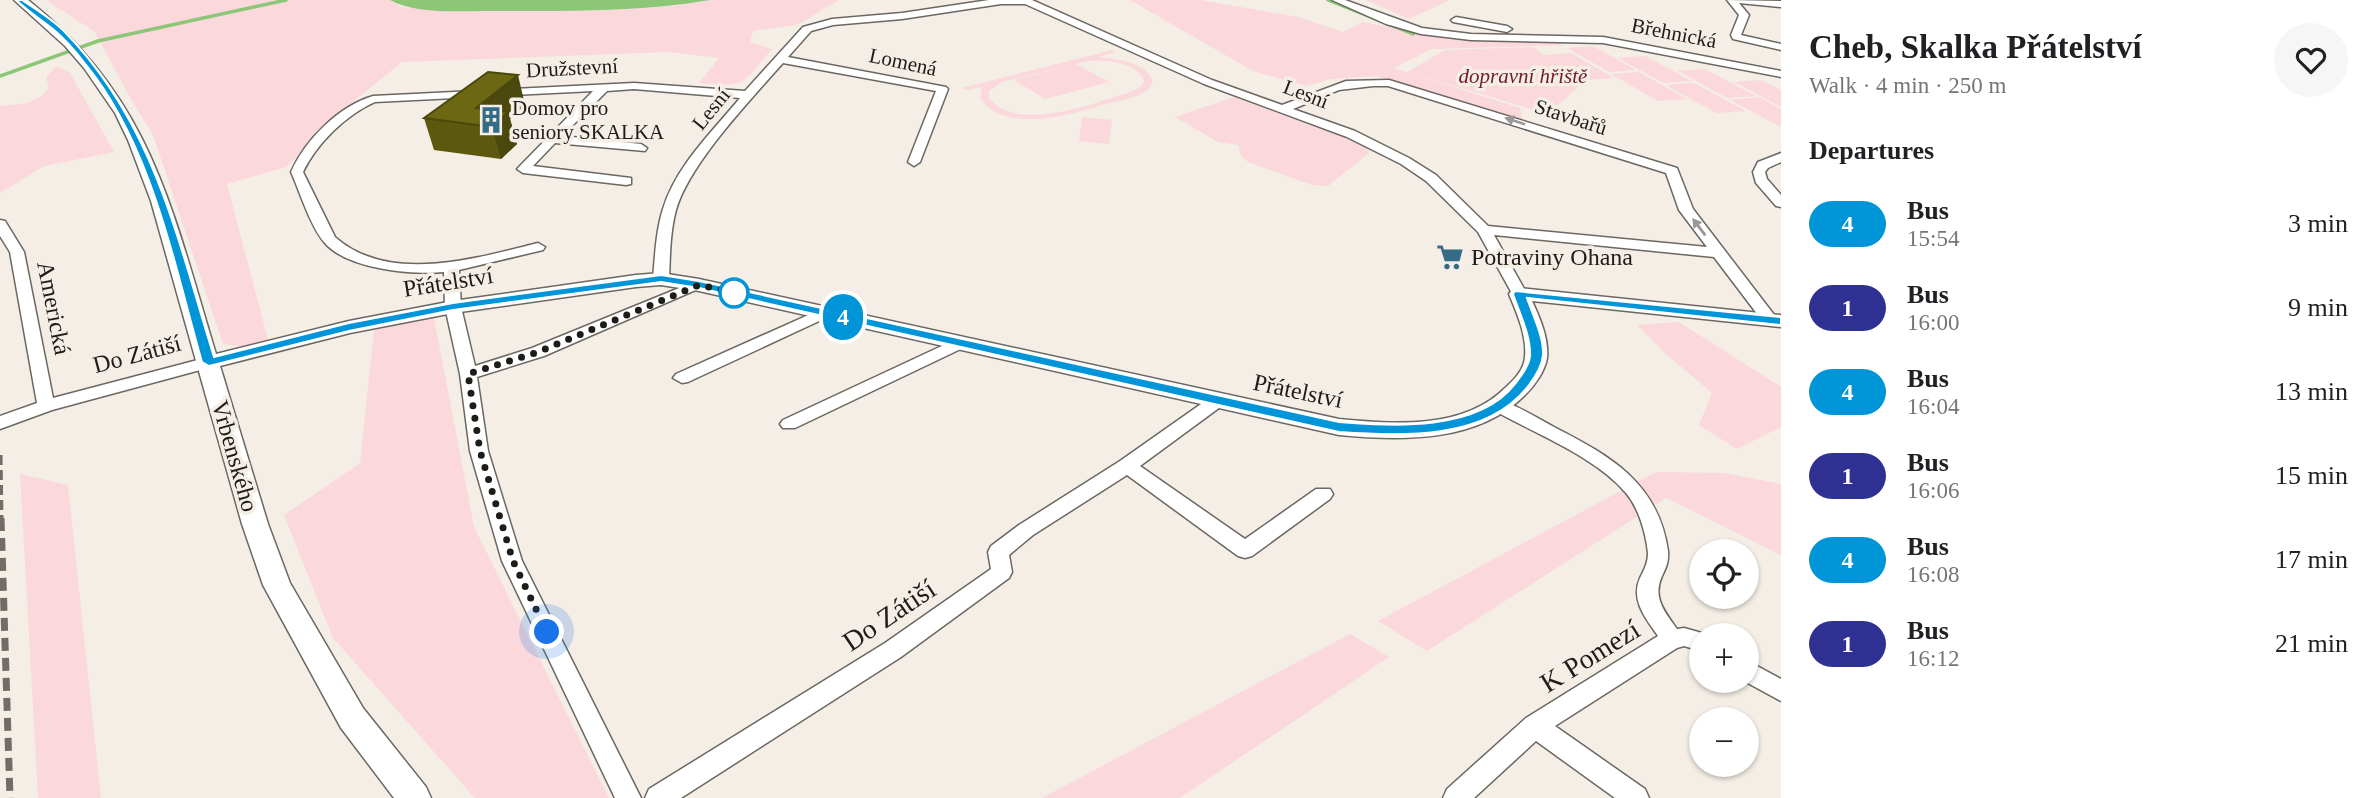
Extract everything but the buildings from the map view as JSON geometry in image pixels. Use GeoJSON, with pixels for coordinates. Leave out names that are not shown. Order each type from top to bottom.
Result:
{"type":"FeatureCollection","features":[{"type":"Feature","properties":{"kind":"main road","name":"Vrbenského"},"geometry":{"type":"LineString","coordinates":[[20,0],[59,30],[91,66],[131,128],[144,154],[209,362],[255,524],[277,585],[352,718],[414,798]]}},
{"type":"Feature","properties":{"kind":"main road","name":"Přátelství"},"geometry":{"type":"LineString","coordinates":[[209,362],[349,327],[453,307],[661,279],[961,342],[1217,401],[1339,427],[1367,430],[1441,426],[1501,407],[1530,375],[1536,356],[1533,337],[1519,294]]}},
{"type":"Feature","properties":{"kind":"main road"},"geometry":{"type":"LineString","coordinates":[[1519,294],[1776,321]]}},
{"type":"Feature","properties":{"kind":"street","name":"Lesní"},"geometry":{"type":"LineString","coordinates":[[661,279],[664,223],[674,193],[748,95],[801,33],[815,26],[1001,1],[1027,0],[1208,82],[1351,134],[1405,161],[1431,178],[1483,230],[1519,294]]}},
{"type":"Feature","properties":{"kind":"street","name":"Břehnická"},"geometry":{"type":"LineString","coordinates":[[1337,0],[1390,22],[1421,31],[1471,37],[1559,37]]}},
{"type":"Feature","properties":{"kind":"street"},"geometry":{"type":"LineString","coordinates":[[1732,0],[1744,15],[1737,37],[1781,47]]}},
{"type":"Feature","properties":{"kind":"street"},"geometry":{"type":"LineString","coordinates":[[1739,0],[1781,4]]}},
{"type":"Feature","properties":{"kind":"street","name":"Břehnická"},"geometry":{"type":"LineString","coordinates":[[1457,20],[1559,37],[1623,43],[1781,74]]}},
{"type":"Feature","properties":{"kind":"street","name":"Lomená"},"geometry":{"type":"LineString","coordinates":[[780,59],[942,89],[914,162]]}},
{"type":"Feature","properties":{"kind":"street","name":"Stavbařů"},"geometry":{"type":"LineString","coordinates":[[1285,108],[1337,85],[1364,81],[1388,83],[1672,171],[1686,210],[1776,321]]}},
{"type":"Feature","properties":{"kind":"street"},"geometry":{"type":"LineString","coordinates":[[604,87],[523,169],[626,181]]}},
{"type":"Feature","properties":{"kind":"street","name":"Družstevní"},"geometry":{"type":"LineString","coordinates":[[538,247],[451,268],[391,265],[351,255],[336,248],[329,239],[297,172],[300,162],[318,141],[360,104],[373,99],[604,87],[651,87],[748,95]]}},
{"type":"Feature","properties":{"kind":"street"},"geometry":{"type":"LineString","coordinates":[[551,139],[641,148]]}},
{"type":"Feature","properties":{"kind":"street"},"geometry":{"type":"LineString","coordinates":[[1781,157],[1763,165],[1759,172],[1761,180],[1781,203]]}},
{"type":"Feature","properties":{"kind":"street","name":"Americká"},"geometry":{"type":"LineString","coordinates":[[0,224],[17,252],[46,406]]}},
{"type":"Feature","properties":{"kind":"street"},"geometry":{"type":"LineString","coordinates":[[1483,230],[1719,253]]}},
{"type":"Feature","properties":{"kind":"street"},"geometry":{"type":"LineString","coordinates":[[451,268],[453,307],[468,374],[480,451],[513,561],[628,798]]}},
{"type":"Feature","properties":{"kind":"street"},"geometry":{"type":"LineString","coordinates":[[468,374],[538,352],[699,285]]}},
{"type":"Feature","properties":{"kind":"street"},"geometry":{"type":"LineString","coordinates":[[681,378],[824,313]]}},
{"type":"Feature","properties":{"kind":"street"},"geometry":{"type":"LineString","coordinates":[[789,424],[961,342]]}},
{"type":"Feature","properties":{"kind":"street","name":"Do Zátiší"},"geometry":{"type":"LineString","coordinates":[[0,424],[46,406],[209,362]]}},
{"type":"Feature","properties":{"kind":"street","name":"Do Zátiší"},"geometry":{"type":"LineString","coordinates":[[658,798],[894,650],[1002,572],[998,552],[1026,530],[1127,466],[1217,401]]}},
{"type":"Feature","properties":{"kind":"street","name":"K Pomezí"},"geometry":{"type":"LineString","coordinates":[[1456,798],[1535,726],[1672,639],[1648,603],[1648,585],[1659,565],[1657,546],[1643,503],[1632,486],[1581,451],[1501,407]]}},
{"type":"Feature","properties":{"kind":"street"},"geometry":{"type":"LineString","coordinates":[[1127,466],[1245,550],[1323,494]]}},
{"type":"Feature","properties":{"kind":"street"},"geometry":{"type":"LineString","coordinates":[[1672,639],[1689,639]]}},
{"type":"Feature","properties":{"kind":"street"},"geometry":{"type":"LineString","coordinates":[[1759,678],[1781,691]]}},
{"type":"Feature","properties":{"kind":"street"},"geometry":{"type":"LineString","coordinates":[[1535,726],[1636,798]]}},
{"type":"Feature","properties":{"kind":"green space"},"geometry":{"type":"Polygon","coordinates":[[[46,0],[390,0],[402,7],[452,10],[596,11],[673,6],[710,0],[839,0],[797,25],[753,31],[750,42],[772,49],[748,76],[735,84],[699,83],[719,58],[669,52],[402,62],[355,100],[286,167],[227,184],[271,351],[223,344],[153,135],[95,32],[46,0]]]}},
{"type":"Feature","properties":{"kind":"green space"},"geometry":{"type":"Polygon","coordinates":[[[1130,0],[1200,0],[1298,17],[1343,32],[1363,22],[1442,38],[1558,41],[1563,45],[1432,49],[1394,68],[1520,108],[1522,119],[1376,76],[1331,79],[1306,86],[1253,71],[1130,0]]]}},
{"type":"Feature","properties":{"kind":"green space"},"geometry":{"type":"Polygon","coordinates":[[[1366,0],[1447,0],[1448,1],[1409,19],[1366,0]]]}},
{"type":"Feature","properties":{"kind":"green space"},"geometry":{"type":"Polygon","coordinates":[[[1593,46],[1636,70],[1609,72],[1567,48],[1593,46]]]}},
{"type":"Feature","properties":{"kind":"green space","name":"dopravní hřiště"},"geometry":{"type":"Polygon","coordinates":[[[1532,47],[1544,55],[1571,53],[1614,78],[1586,80],[1548,114],[1407,72],[1445,50],[1532,47]]]}},
{"type":"Feature","properties":{"kind":"green space"},"geometry":{"type":"Polygon","coordinates":[[[1112,50],[1116,52],[1099,57],[1138,66],[1150,75],[1153,82],[1148,90],[1127,99],[1040,119],[1005,116],[991,109],[980,98],[982,87],[967,90],[962,88],[1112,50]],[[1088,61],[1002,82],[989,91],[989,98],[1002,109],[1018,114],[1056,113],[1128,93],[1139,88],[1144,82],[1135,70],[1120,63],[1088,61]]]}},
{"type":"Feature","properties":{"kind":"green space"},"geometry":{"type":"Polygon","coordinates":[[[1645,56],[1692,81],[1663,83],[1618,58],[1645,56]]]}},
{"type":"Feature","properties":{"kind":"green space"},"geometry":{"type":"Polygon","coordinates":[[[1076,64],[1109,82],[1045,99],[1014,80],[1076,64]]]}},
{"type":"Feature","properties":{"kind":"green space"},"geometry":{"type":"Polygon","coordinates":[[[57,66],[70,73],[114,152],[44,166],[0,193],[0,106],[27,103],[39,98],[49,88],[46,77],[57,66]]]}},
{"type":"Feature","properties":{"kind":"green space"},"geometry":{"type":"Polygon","coordinates":[[[1705,69],[1756,96],[1727,98],[1678,71],[1705,69]]]}},
{"type":"Feature","properties":{"kind":"green space"},"geometry":{"type":"Polygon","coordinates":[[[1639,72],[1687,99],[1658,101],[1611,74],[1639,72]]]}},
{"type":"Feature","properties":{"kind":"green space"},"geometry":{"type":"Polygon","coordinates":[[[1761,80],[1781,90],[1781,107],[1734,82],[1761,80]]]}},
{"type":"Feature","properties":{"kind":"green space"},"geometry":{"type":"Polygon","coordinates":[[[1694,83],[1746,111],[1716,113],[1666,85],[1694,83]]]}},
{"type":"Feature","properties":{"kind":"green space"},"geometry":{"type":"Polygon","coordinates":[[[1234,97],[1355,142],[1368,148],[1369,153],[1328,186],[1312,185],[1248,162],[1241,156],[1238,145],[1218,142],[1175,117],[1234,97]]]}},
{"type":"Feature","properties":{"kind":"green space"},"geometry":{"type":"Polygon","coordinates":[[[1759,97],[1781,109],[1781,127],[1730,100],[1759,97]]]}},
{"type":"Feature","properties":{"kind":"green space"},"geometry":{"type":"Polygon","coordinates":[[[1082,117],[1112,120],[1109,144],[1079,141],[1082,117]]]}},
{"type":"Feature","properties":{"kind":"green space"},"geometry":{"type":"Polygon","coordinates":[[[434,318],[474,527],[609,798],[475,798],[333,638],[284,515],[360,463],[374,330],[434,318]]]}},
{"type":"Feature","properties":{"kind":"green space"},"geometry":{"type":"Polygon","coordinates":[[[1679,322],[1781,387],[1781,427],[1737,449],[1699,425],[1712,393],[1637,325],[1679,322]]]}},
{"type":"Feature","properties":{"kind":"green space"},"geometry":{"type":"Polygon","coordinates":[[[1656,472],[1724,473],[1781,484],[1781,555],[1759,544],[1759,539],[1749,539],[1666,498],[1427,651],[1378,621],[1656,472]]]}},
{"type":"Feature","properties":{"kind":"green space"},"geometry":{"type":"Polygon","coordinates":[[[20,474],[68,485],[101,798],[38,798],[20,474]]]}},
{"type":"Feature","properties":{"kind":"green space"},"geometry":{"type":"Polygon","coordinates":[[[1350,634],[1389,657],[1180,798],[1042,798],[1350,634]]]}},
{"type":"Feature","properties":{"kind":"shaded area"},"geometry":{"type":"Polygon","coordinates":[[[390,0],[710,0],[606,10],[459,11],[415,8],[390,0]]]}},
{"type":"Feature","properties":{"kind":"waterway"},"geometry":{"type":"LineString","coordinates":[[0,76],[98,41],[286,0]]}},
{"type":"Feature","properties":{"kind":"waterway"},"geometry":{"type":"LineString","coordinates":[[1328,0],[1413,34]]}},
{"type":"Feature","properties":{"kind":"railway"},"geometry":{"type":"LineString","coordinates":[[0,455],[1,520]]}},
{"type":"Feature","properties":{"kind":"railway"},"geometry":{"type":"LineString","coordinates":[[1,518],[10,798]]}},
{"type":"Feature","properties":{"kind":"bus line","name":"4"},"geometry":{"type":"LineString","coordinates":[[20,0],[59,30],[91,66],[117,102],[131,128],[144,154],[160,201],[209,362],[349,327],[453,307],[661,279],[961,342],[1339,427],[1390,430],[1425,429],[1458,422],[1501,407],[1514,395],[1530,375],[1536,356],[1525,307],[1519,294],[1781,321]]}},
{"type":"Feature","properties":{"kind":"place","name":"Domov pro seniory SKALKA"},"geometry":{"type":"Point","coordinates":[491,120]}},
{"type":"Feature","properties":{"kind":"place","name":"Potraviny Ohana"},"geometry":{"type":"Point","coordinates":[1450,257]}},
{"type":"Feature","properties":{"kind":"route"},"geometry":{"type":"LineString","coordinates":[[547,632],[513,561],[480,451],[468,374],[538,352],[699,285],[745,295],[734,293]]}}]}
